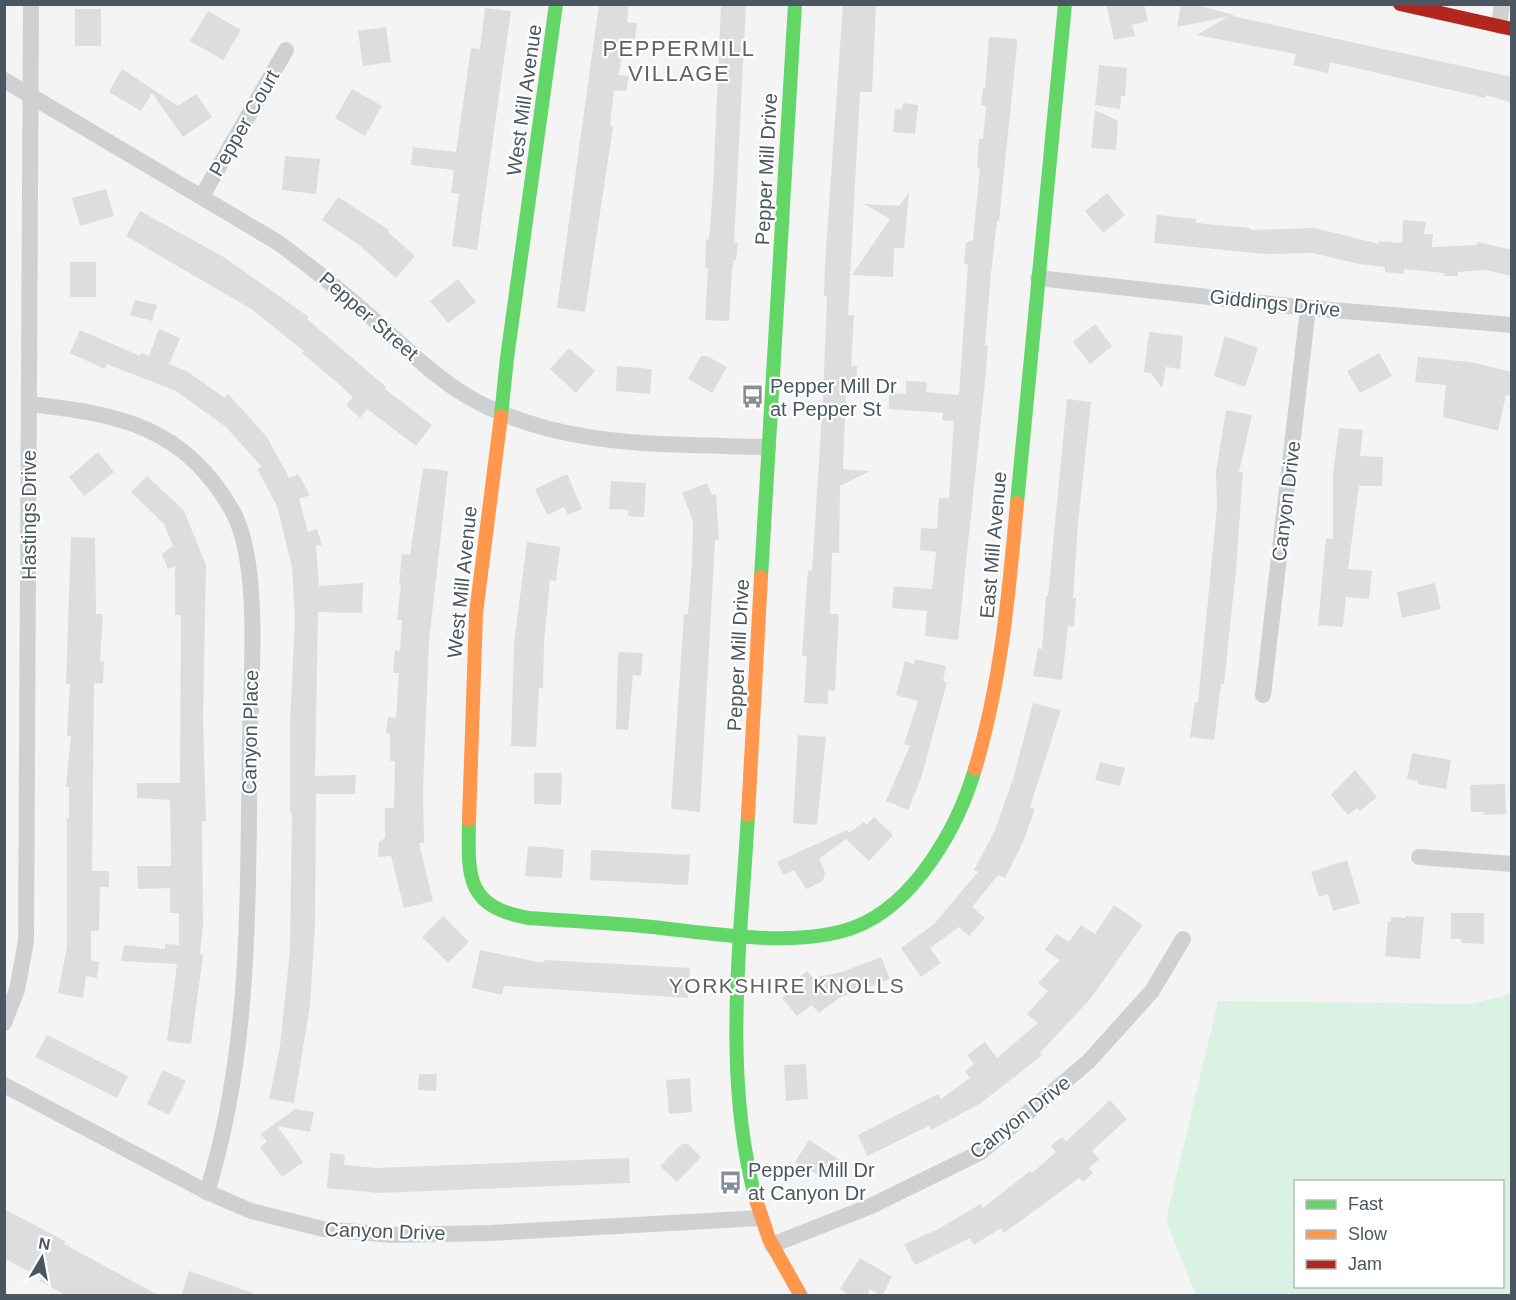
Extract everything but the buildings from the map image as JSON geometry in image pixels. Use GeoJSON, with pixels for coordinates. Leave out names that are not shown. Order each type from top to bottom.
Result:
{"type":"FeatureCollection","features":[{"type":"Feature","properties":{"kind":"street","name":"Hastings Drive"},"geometry":{"type":"LineString","coordinates":[[4,1023],[17,990],[26,941],[31,4]]}},
{"type":"Feature","properties":{"kind":"street","name":"West Mill Avenue"},"geometry":{"type":"LineString","coordinates":[[556,4],[476,613],[472,669],[468,856],[472,883],[491,908],[512,916],[741,935]]}},
{"type":"Feature","properties":{"kind":"street","name":"Pepper Mill Drive"},"geometry":{"type":"LineString","coordinates":[[795,4],[741,935],[738,1062],[746,1136],[761,1218],[772,1245],[801,1296]]}},
{"type":"Feature","properties":{"kind":"street","name":"East Mill Avenue"},"geometry":{"type":"LineString","coordinates":[[741,935],[819,935],[852,928],[882,912],[926,870],[948,838],[979,755],[1005,630],[1065,4]]}},
{"type":"Feature","properties":{"kind":"street"},"geometry":{"type":"LineString","coordinates":[[1400,4],[1505,28],[1502,4]]}},
{"type":"Feature","properties":{"kind":"street","name":"Pepper Court"},"geometry":{"type":"LineString","coordinates":[[202,196],[286,50]]}},
{"type":"Feature","properties":{"kind":"street","name":"Pepper Street"},"geometry":{"type":"LineString","coordinates":[[4,80],[277,242],[314,269],[449,385],[501,414],[532,426],[601,438],[670,444],[768,447]]}},
{"type":"Feature","properties":{"kind":"street","name":"Giddings Drive"},"geometry":{"type":"LineString","coordinates":[[1038,278],[1308,308],[1512,326]]}},
{"type":"Feature","properties":{"kind":"street","name":"Canyon Drive"},"geometry":{"type":"LineString","coordinates":[[1263,695],[1308,308]]}},
{"type":"Feature","properties":{"kind":"street","name":"Canyon Place"},"geometry":{"type":"LineString","coordinates":[[29,404],[111,417],[158,434],[185,454],[214,484],[233,512],[244,538],[251,596],[249,890],[245,983],[227,1124],[207,1192]]}},
{"type":"Feature","properties":{"kind":"street"},"geometry":{"type":"LineString","coordinates":[[1419,857],[1512,864]]}},
{"type":"Feature","properties":{"kind":"street","name":"Canyon Drive"},"geometry":{"type":"LineString","coordinates":[[772,1245],[871,1206],[981,1152],[1088,1062],[1152,991],[1183,939]]}},
{"type":"Feature","properties":{"kind":"street","name":"Canyon Drive"},"geometry":{"type":"LineString","coordinates":[[4,1085],[207,1192],[251,1211],[284,1221],[365,1234],[490,1233],[761,1218]]}},
{"type":"Feature","properties":{"kind":"green space"},"geometry":{"type":"Polygon","coordinates":[[[1511,994],[1511,1295],[1196,1295],[1166,1220],[1218,1001],[1470,1004],[1511,994]]]}},
{"type":"Feature","properties":{"kind":"traffic: fast"},"geometry":{"type":"LineString","coordinates":[[501,416],[556,4]]}},
{"type":"Feature","properties":{"kind":"traffic: fast"},"geometry":{"type":"LineString","coordinates":[[761,577],[795,4]]}},
{"type":"Feature","properties":{"kind":"traffic: fast"},"geometry":{"type":"LineString","coordinates":[[1017,503],[1065,4]]}},
{"type":"Feature","properties":{"kind":"traffic: fast"},"geometry":{"type":"LineString","coordinates":[[469,820],[469,857],[475,886],[492,906],[508,913],[529,918],[754,938],[807,937],[832,934],[855,927],[877,916],[897,901],[915,882],[945,838],[958,815],[975,769]]}},
{"type":"Feature","properties":{"kind":"traffic: fast"},"geometry":{"type":"LineString","coordinates":[[748,815],[738,959],[737,1056],[739,1105],[756,1200]]}},
{"type":"Feature","properties":{"kind":"traffic: slow"},"geometry":{"type":"LineString","coordinates":[[469,820],[476,613],[501,416]]}},
{"type":"Feature","properties":{"kind":"traffic: slow"},"geometry":{"type":"LineString","coordinates":[[975,769],[998,670],[1017,503]]}},
{"type":"Feature","properties":{"kind":"traffic: slow"},"geometry":{"type":"LineString","coordinates":[[748,815],[761,577]]}},
{"type":"Feature","properties":{"kind":"traffic: slow"},"geometry":{"type":"LineString","coordinates":[[756,1200],[769,1239],[801,1296]]}},
{"type":"Feature","properties":{"kind":"traffic: jam"},"geometry":{"type":"LineString","coordinates":[[1400,4],[1512,29]]}},
{"type":"Feature","properties":{"kind":"place","name":"Pepper Mill Dr at Pepper St"},"geometry":{"type":"Point","coordinates":[752,397]}},
{"type":"Feature","properties":{"kind":"place","name":"Pepper Mill Dr at Canyon Dr"},"geometry":{"type":"Point","coordinates":[730,1182]}},
{"type":"Feature","properties":{"kind":"district","name":"PEPPERMILL VILLAGE"},"geometry":{"type":"Point","coordinates":[679,60]}},
{"type":"Feature","properties":{"kind":"district","name":"YORKSHIRE KNOLLS"},"geometry":{"type":"Point","coordinates":[787,986]}}]}
